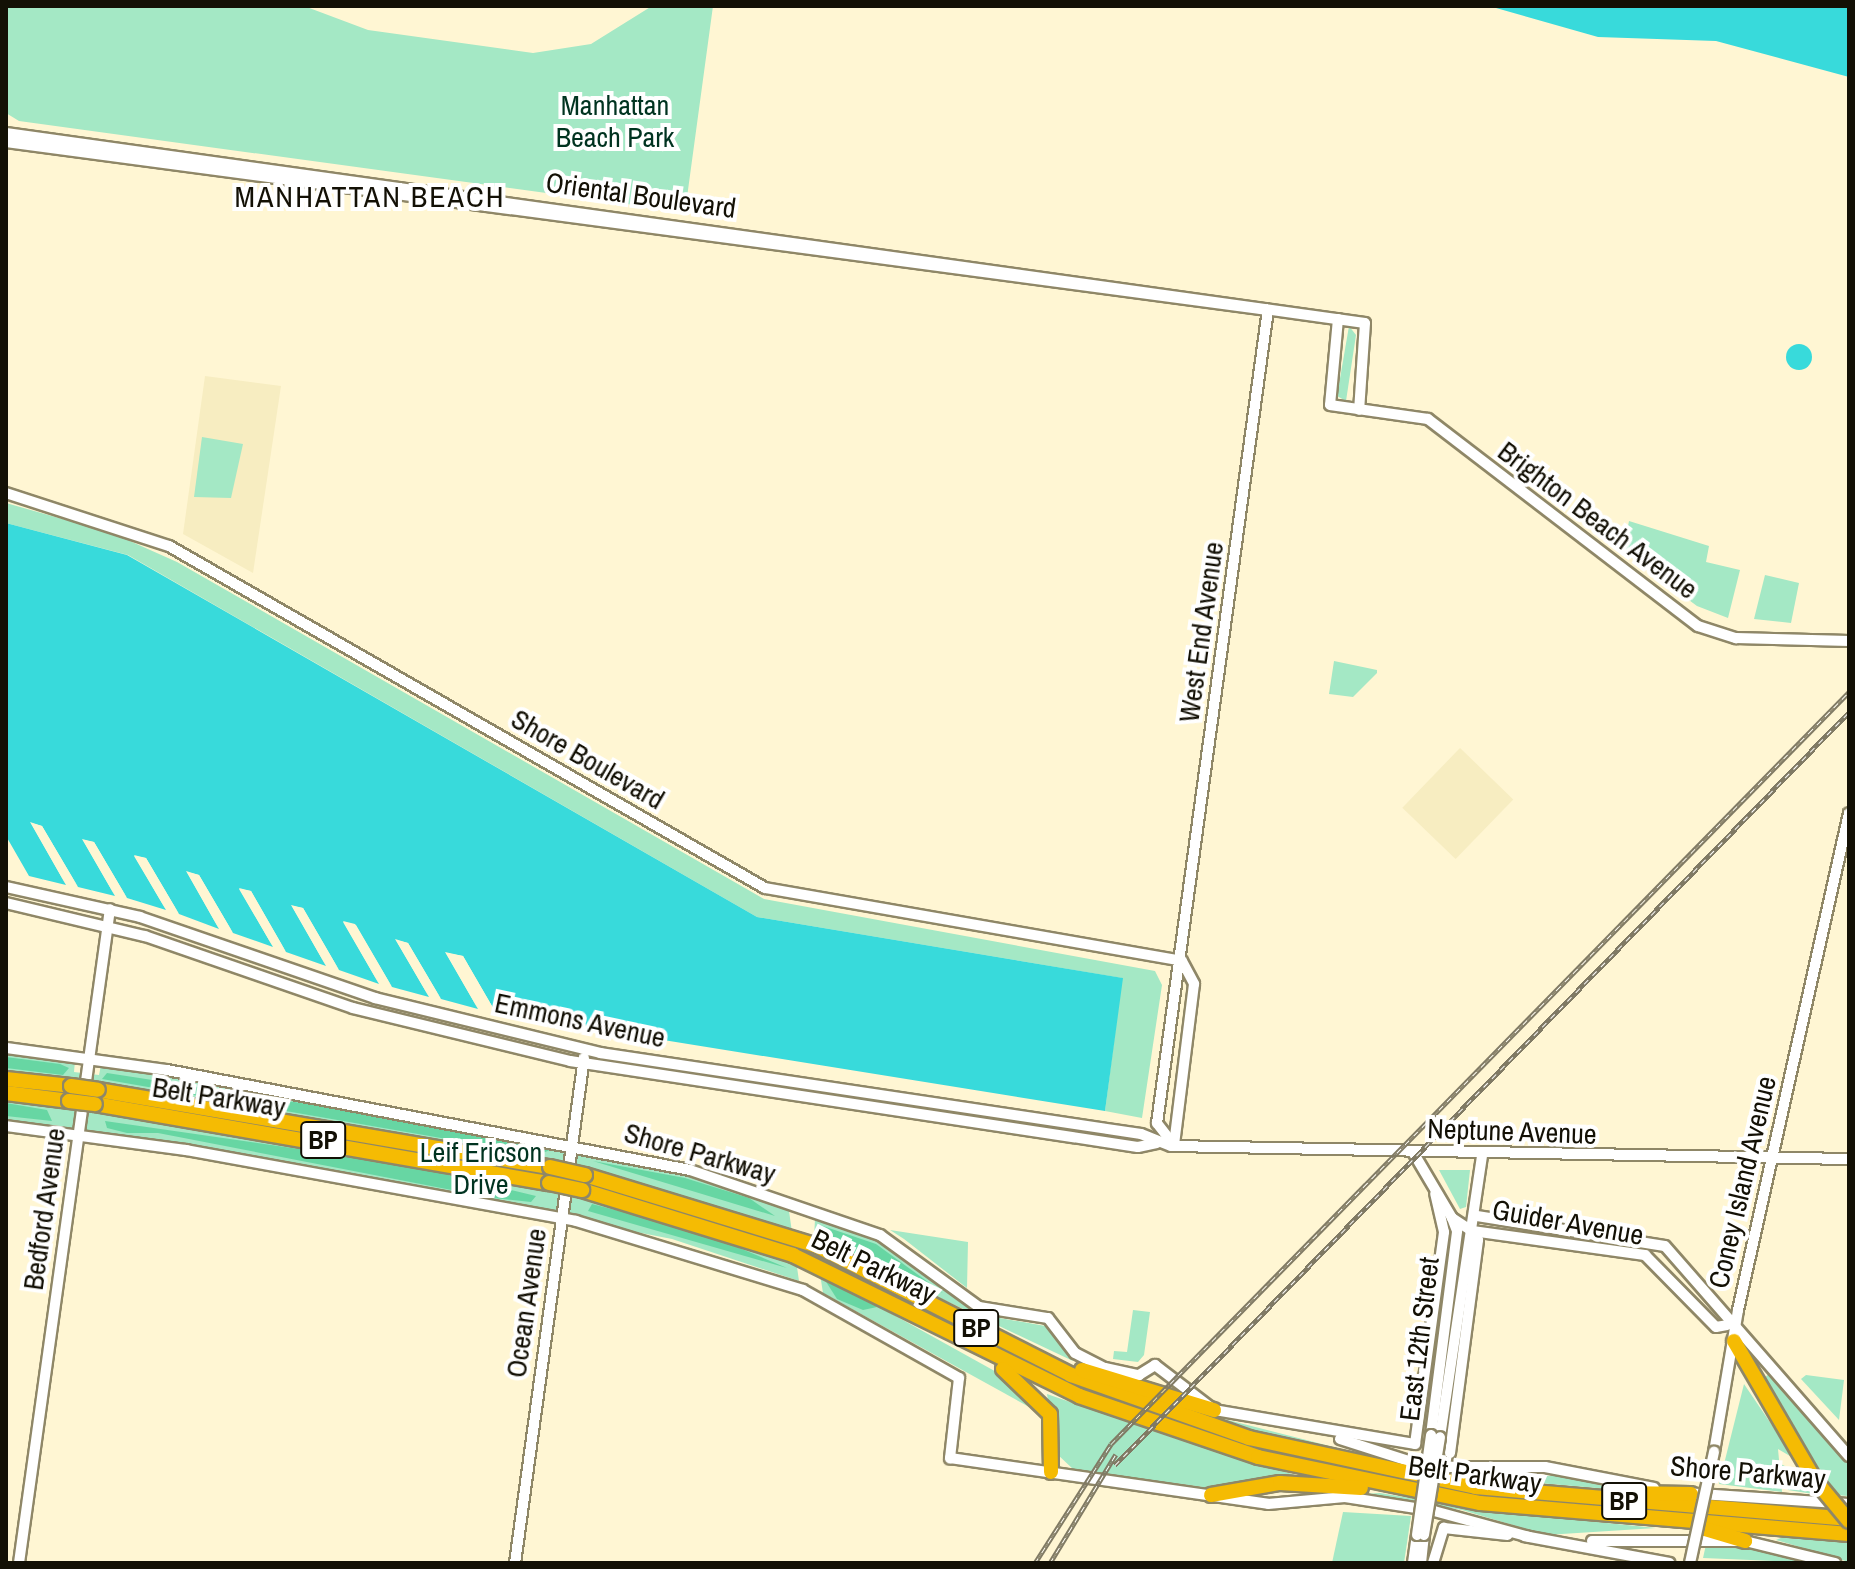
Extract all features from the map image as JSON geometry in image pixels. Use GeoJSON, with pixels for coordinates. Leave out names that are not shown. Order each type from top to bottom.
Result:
{"type":"FeatureCollection","features":[{"type":"Feature","properties":{"kind":"highway","name":"Belt Parkway"},"geometry":{"type":"LineString","coordinates":[[6,1079],[70,1094]]}},
{"type":"Feature","properties":{"kind":"highway","name":"Belt Parkway"},"geometry":{"type":"LineString","coordinates":[[6,1093],[96,1097],[550,1167],[584,1183],[820,1266],[964,1341],[1155,1425],[1377,1487],[1690,1523],[1849,1534]]}},
{"type":"Feature","properties":{"kind":"highway","name":"Belt Parkway"},"geometry":{"type":"LineString","coordinates":[[96,1097],[549,1183],[584,1183],[792,1236],[1021,1351],[1139,1403],[1249,1438],[1398,1473],[1559,1496],[1849,1520]]}},
{"type":"Feature","properties":{"kind":"highway"},"geometry":{"type":"LineString","coordinates":[[1732,1332],[1815,1480],[1849,1520]]}},
{"type":"Feature","properties":{"kind":"highway"},"geometry":{"type":"LineString","coordinates":[[964,1341],[1041,1399],[1055,1431],[1051,1472]]}},
{"type":"Feature","properties":{"kind":"highway"},"geometry":{"type":"LineString","coordinates":[[1021,1351],[1214,1410]]}},
{"type":"Feature","properties":{"kind":"highway"},"geometry":{"type":"LineString","coordinates":[[1115,1382],[1139,1375]]}},
{"type":"Feature","properties":{"kind":"highway"},"geometry":{"type":"LineString","coordinates":[[1211,1495],[1280,1483],[1377,1487]]}},
{"type":"Feature","properties":{"kind":"highway"},"geometry":{"type":"LineString","coordinates":[[1559,1496],[1691,1494]]}},
{"type":"Feature","properties":{"kind":"highway"},"geometry":{"type":"LineString","coordinates":[[1690,1523],[1745,1541]]}},
{"type":"Feature","properties":{"kind":"main road","name":"Oriental Boulevard"},"geometry":{"type":"LineString","coordinates":[[6,133],[1268,310]]}},
{"type":"Feature","properties":{"kind":"main road","name":"Oriental Boulevard"},"geometry":{"type":"LineString","coordinates":[[6,142],[1365,323],[1359,410]]}},
{"type":"Feature","properties":{"kind":"main road","name":"West End Avenue"},"geometry":{"type":"LineString","coordinates":[[1182,961],[1268,310]]}},
{"type":"Feature","properties":{"kind":"main road","name":"Brighton Beach Avenue"},"geometry":{"type":"LineString","coordinates":[[1338,319],[1330,405],[1428,419],[1698,626],[1736,638],[1849,641]]}},
{"type":"Feature","properties":{"kind":"main road","name":"Shore Boulevard"},"geometry":{"type":"LineString","coordinates":[[6,493],[169,546],[765,888],[1182,961]]}},
{"type":"Feature","properties":{"kind":"main road","name":"Coney Island Avenue"},"geometry":{"type":"LineString","coordinates":[[1690,1563],[1714,1452],[1732,1332],[1849,813]]}},
{"type":"Feature","properties":{"kind":"main road","name":"Emmons Avenue"},"geometry":{"type":"LineString","coordinates":[[6,887],[110,909],[358,993],[585,1050],[1141,1134],[1157,1143]]}},
{"type":"Feature","properties":{"kind":"main road","name":"Emmons Avenue"},"geometry":{"type":"LineString","coordinates":[[6,903],[107,925],[353,1008],[583,1063],[1138,1147],[1157,1143],[1174,1145]]}},
{"type":"Feature","properties":{"kind":"main road","name":"Bedford Avenue"},"geometry":{"type":"LineString","coordinates":[[19,1563],[110,909]]}},
{"type":"Feature","properties":{"kind":"main road"},"geometry":{"type":"LineString","coordinates":[[1174,1145],[1194,984],[1182,961]]}},
{"type":"Feature","properties":{"kind":"main road"},"geometry":{"type":"LineString","coordinates":[[1174,1145],[1157,1123],[1182,961]]}},
{"type":"Feature","properties":{"kind":"main road","name":"Shore Parkway"},"geometry":{"type":"LineString","coordinates":[[6,1048],[89,1057],[572,1143],[690,1170],[843,1219],[880,1235],[979,1307],[1048,1318],[1086,1361],[1139,1375],[1155,1365],[1214,1410],[1316,1431],[1415,1444]]}},
{"type":"Feature","properties":{"kind":"main road","name":"Ocean Avenue"},"geometry":{"type":"LineString","coordinates":[[515,1563],[585,1050]]}},
{"type":"Feature","properties":{"kind":"main road"},"geometry":{"type":"LineString","coordinates":[[6,1126],[562,1218],[681,1247],[803,1290],[960,1381],[950,1458],[1268,1504],[1345,1497],[1457,1515],[1530,1537]]}},
{"type":"Feature","properties":{"kind":"main road","name":"Neptune Avenue"},"geometry":{"type":"LineString","coordinates":[[1174,1145],[1482,1156],[1849,1159]]}},
{"type":"Feature","properties":{"kind":"main road","name":"Guider Avenue"},"geometry":{"type":"LineString","coordinates":[[1413,1152],[1435,1194],[1452,1218],[1472,1231],[1645,1255],[1716,1327],[1732,1332]]}},
{"type":"Feature","properties":{"kind":"main road","name":"East 12th Street"},"geometry":{"type":"LineString","coordinates":[[1413,1563],[1421,1535],[1464,1242],[1477,1216],[1482,1156]]}},
{"type":"Feature","properties":{"kind":"main road","name":"East 12th Street"},"geometry":{"type":"LineString","coordinates":[[1415,1444],[1444,1232],[1435,1194]]}},
{"type":"Feature","properties":{"kind":"main road","name":"Guider Avenue"},"geometry":{"type":"LineString","coordinates":[[1477,1216],[1657,1242],[1726,1313],[1732,1332],[1849,1456]]}},
{"type":"Feature","properties":{"kind":"main road","name":"East 12th Street"},"geometry":{"type":"LineString","coordinates":[[1436,1436],[1457,1231],[1452,1218]]}},
{"type":"Feature","properties":{"kind":"main road","name":"East 12th Street"},"geometry":{"type":"LineString","coordinates":[[1450,1453],[1478,1240],[1472,1231]]}},
{"type":"Feature","properties":{"kind":"main road","name":"Shore Parkway"},"geometry":{"type":"LineString","coordinates":[[1316,1431],[1427,1467],[1545,1467],[1691,1494],[1849,1504]]}},
{"type":"Feature","properties":{"kind":"main road"},"geometry":{"type":"LineString","coordinates":[[1433,1563],[1444,1528],[1578,1542],[1745,1541],[1835,1563]]}},
{"type":"Feature","properties":{"kind":"main road","name":"East 12th Street"},"geometry":{"type":"LineString","coordinates":[[1421,1535],[1421,1563]]}},
{"type":"Feature","properties":{"kind":"main road"},"geometry":{"type":"LineString","coordinates":[[1578,1542],[1670,1563]]}},
{"type":"Feature","properties":{"kind":"shaded area"},"geometry":{"type":"Polygon","coordinates":[[[205,376],[281,386],[253,573],[183,534],[205,376]]]}},
{"type":"Feature","properties":{"kind":"shaded area"},"geometry":{"type":"Polygon","coordinates":[[[1460,748],[1513,799],[1456,859],[1402,808],[1460,748]]]}},
{"type":"Feature","properties":{"kind":"green space","name":"Manhattan Beach Park"},"geometry":{"type":"Polygon","coordinates":[[[6,6],[304,6],[368,30],[533,53],[591,44],[652,6],[713,6],[685,212],[19,121],[6,113],[6,6]]]}},
{"type":"Feature","properties":{"kind":"green space"},"geometry":{"type":"Polygon","coordinates":[[[1349,326],[1356,335],[1346,401],[1337,396],[1349,326]]]}},
{"type":"Feature","properties":{"kind":"green space"},"geometry":{"type":"Polygon","coordinates":[[[202,437],[243,444],[231,498],[194,497],[202,437]]]}},
{"type":"Feature","properties":{"kind":"green space"},"geometry":{"type":"Polygon","coordinates":[[[6,503],[112,533],[177,562],[764,899],[1155,971],[1162,985],[1142,1118],[1105,1111],[1122,978],[757,917],[128,555],[6,523],[6,503]]]}},
{"type":"Feature","properties":{"kind":"green space"},"geometry":{"type":"Polygon","coordinates":[[[1629,521],[1709,546],[1706,562],[1740,570],[1728,618],[1697,606],[1623,551],[1629,521]]]}},
{"type":"Feature","properties":{"kind":"green space"},"geometry":{"type":"Polygon","coordinates":[[[1765,575],[1799,583],[1791,623],[1754,619],[1765,575]]]}},
{"type":"Feature","properties":{"kind":"green space"},"geometry":{"type":"Polygon","coordinates":[[[1334,661],[1377,670],[1377,673],[1353,697],[1329,694],[1334,661]]]}},
{"type":"Feature","properties":{"kind":"green space","name":"Leif Ericson Drive"},"geometry":{"type":"Polygon","coordinates":[[[6,1052],[75,1061],[74,1072],[99,1075],[101,1065],[236,1086],[689,1176],[789,1211],[799,1281],[672,1239],[207,1148],[6,1120],[6,1052]]]}},
{"type":"Feature","properties":{"kind":"green space"},"geometry":{"type":"Polygon","coordinates":[[[6,1057],[69,1068],[63,1075],[6,1068],[6,1057]]]}},
{"type":"Feature","properties":{"kind":"green space"},"geometry":{"type":"Polygon","coordinates":[[[107,1073],[398,1118],[550,1150],[538,1155],[102,1079],[107,1073]]]}},
{"type":"Feature","properties":{"kind":"green space"},"geometry":{"type":"Polygon","coordinates":[[[6,1103],[47,1110],[52,1121],[6,1116],[6,1103]]]}},
{"type":"Feature","properties":{"kind":"green space"},"geometry":{"type":"Polygon","coordinates":[[[105,1121],[402,1164],[536,1196],[531,1202],[493,1198],[158,1133],[127,1133],[107,1128],[105,1121]]]}},
{"type":"Feature","properties":{"kind":"green space"},"geometry":{"type":"Polygon","coordinates":[[[593,1161],[685,1178],[749,1198],[775,1216],[593,1161]]]}},
{"type":"Feature","properties":{"kind":"green space"},"geometry":{"type":"Polygon","coordinates":[[[1439,1170],[1470,1170],[1466,1207],[1460,1209],[1439,1170]]]}},
{"type":"Feature","properties":{"kind":"green space"},"geometry":{"type":"Polygon","coordinates":[[[592,1204],[701,1232],[787,1268],[588,1211],[592,1204]]]}},
{"type":"Feature","properties":{"kind":"green space"},"geometry":{"type":"Polygon","coordinates":[[[815,1219],[870,1236],[977,1314],[1051,1327],[1073,1361],[814,1238],[815,1219]]]}},
{"type":"Feature","properties":{"kind":"green space"},"geometry":{"type":"Polygon","coordinates":[[[820,1225],[876,1244],[943,1293],[821,1238],[820,1225]]]}},
{"type":"Feature","properties":{"kind":"green space"},"geometry":{"type":"Polygon","coordinates":[[[890,1230],[968,1242],[967,1288],[904,1239],[890,1230]]]}},
{"type":"Feature","properties":{"kind":"green space"},"geometry":{"type":"Polygon","coordinates":[[[820,1274],[1025,1388],[1040,1413],[823,1293],[820,1274]]]}},
{"type":"Feature","properties":{"kind":"green space"},"geometry":{"type":"Polygon","coordinates":[[[823,1277],[877,1307],[863,1310],[837,1299],[823,1277]]]}},
{"type":"Feature","properties":{"kind":"green space"},"geometry":{"type":"Polygon","coordinates":[[[1133,1310],[1150,1312],[1144,1355],[1138,1362],[1113,1359],[1114,1351],[1127,1352],[1133,1310]]]}},
{"type":"Feature","properties":{"kind":"green space"},"geometry":{"type":"Polygon","coordinates":[[[1770,1373],[1849,1463],[1849,1496],[1832,1495],[1784,1421],[1764,1378],[1770,1373]]]}},
{"type":"Feature","properties":{"kind":"green space"},"geometry":{"type":"Polygon","coordinates":[[[1806,1375],[1844,1380],[1839,1420],[1801,1379],[1806,1375]]]}},
{"type":"Feature","properties":{"kind":"green space"},"geometry":{"type":"Polygon","coordinates":[[[1744,1384],[1795,1459],[1778,1449],[1782,1492],[1719,1484],[1744,1384]]]}},
{"type":"Feature","properties":{"kind":"green space"},"geometry":{"type":"Polygon","coordinates":[[[1134,1389],[1204,1414],[1412,1467],[1466,1473],[1445,1476],[1266,1436],[1139,1395],[1134,1389]]]}},
{"type":"Feature","properties":{"kind":"green space"},"geometry":{"type":"Polygon","coordinates":[[[1047,1394],[1174,1438],[1305,1478],[1210,1488],[1074,1470],[1056,1453],[1047,1394]]]}},
{"type":"Feature","properties":{"kind":"green space"},"geometry":{"type":"Polygon","coordinates":[[[1781,1464],[1800,1474],[1813,1494],[1788,1490],[1781,1464]]]}},
{"type":"Feature","properties":{"kind":"green space"},"geometry":{"type":"Polygon","coordinates":[[[1492,1475],[1564,1476],[1619,1490],[1492,1479],[1492,1475]]]}},
{"type":"Feature","properties":{"kind":"green space"},"geometry":{"type":"Polygon","coordinates":[[[1380,1493],[1489,1511],[1656,1528],[1546,1535],[1462,1510],[1362,1494],[1380,1493]]]}},
{"type":"Feature","properties":{"kind":"green space"},"geometry":{"type":"Polygon","coordinates":[[[1343,1512],[1411,1516],[1404,1563],[1332,1563],[1343,1512]]]}},
{"type":"Feature","properties":{"kind":"green space"},"geometry":{"type":"Polygon","coordinates":[[[1783,1537],[1849,1542],[1849,1562],[1776,1540],[1783,1537]]]}},
{"type":"Feature","properties":{"kind":"green space"},"geometry":{"type":"Polygon","coordinates":[[[1707,1540],[1745,1545],[1824,1563],[1703,1558],[1707,1540]]]}},
{"type":"Feature","properties":{"kind":"water"},"geometry":{"type":"Polygon","coordinates":[[[1489,6],[1849,6],[1849,77],[1716,41],[1598,37],[1489,6]]]}},
{"type":"Feature","properties":{"kind":"water"},"geometry":{"type":"Polygon","coordinates":[[[1799,344],[1808,348],[1812,357],[1808,366],[1799,370],[1790,366],[1786,357],[1790,348],[1799,344]]]}},
{"type":"Feature","properties":{"kind":"water"},"geometry":{"type":"Polygon","coordinates":[[[6,523],[127,555],[757,917],[1123,978],[1105,1111],[496,1013],[463,956],[446,953],[478,1009],[441,999],[408,943],[396,940],[429,997],[392,987],[356,925],[343,922],[379,984],[339,970],[303,908],[292,906],[326,966],[286,952],[251,891],[239,889],[273,947],[233,933],[199,875],[187,872],[219,929],[179,914],[146,858],[134,856],[166,910],[127,898],[94,842],[83,840],[115,896],[78,887],[42,826],[31,823],[66,885],[29,876],[6,836],[6,523]]]}},
{"type":"Feature","properties":{"kind":"pier"},"geometry":{"type":"Polygon","coordinates":[[[30,822],[42,826],[78,887],[39,829],[66,885],[30,822]]]}},
{"type":"Feature","properties":{"kind":"pier"},"geometry":{"type":"Polygon","coordinates":[[[82,839],[94,842],[127,898],[90,845],[115,896],[82,839]]]}},
{"type":"Feature","properties":{"kind":"pier"},"geometry":{"type":"Polygon","coordinates":[[[134,855],[146,858],[179,914],[142,861],[166,910],[134,855]]]}},
{"type":"Feature","properties":{"kind":"pier"},"geometry":{"type":"Polygon","coordinates":[[[186,871],[199,875],[233,933],[195,878],[219,929],[186,871]]]}},
{"type":"Feature","properties":{"kind":"pier"},"geometry":{"type":"Polygon","coordinates":[[[239,888],[251,891],[286,952],[247,894],[273,947],[239,888]]]}},
{"type":"Feature","properties":{"kind":"pier"},"geometry":{"type":"Polygon","coordinates":[[[291,905],[303,908],[339,970],[299,911],[326,966],[291,905]]]}},
{"type":"Feature","properties":{"kind":"pier"},"geometry":{"type":"Polygon","coordinates":[[[343,921],[355,924],[392,987],[351,927],[379,984],[343,921]]]}},
{"type":"Feature","properties":{"kind":"pier"},"geometry":{"type":"Polygon","coordinates":[[[395,939],[408,943],[441,999],[404,946],[429,997],[395,939]]]}},
{"type":"Feature","properties":{"kind":"pier"},"geometry":{"type":"Polygon","coordinates":[[[445,952],[463,956],[496,1013],[453,958],[478,1009],[445,952]]]}},
{"type":"Feature","properties":{"kind":"railway"},"geometry":{"type":"LineString","coordinates":[[1035,1563],[1111,1444],[1849,692]]}},
{"type":"Feature","properties":{"kind":"railway"},"geometry":{"type":"LineString","coordinates":[[1115,1465],[1849,712]]}},
{"type":"Feature","properties":{"kind":"railway"},"geometry":{"type":"LineString","coordinates":[[1050,1563],[1116,1454]]}},
{"type":"Feature","properties":{"kind":"district","name":"MANHATTAN BEACH"},"geometry":{"type":"Point","coordinates":[370,196]}}]}
